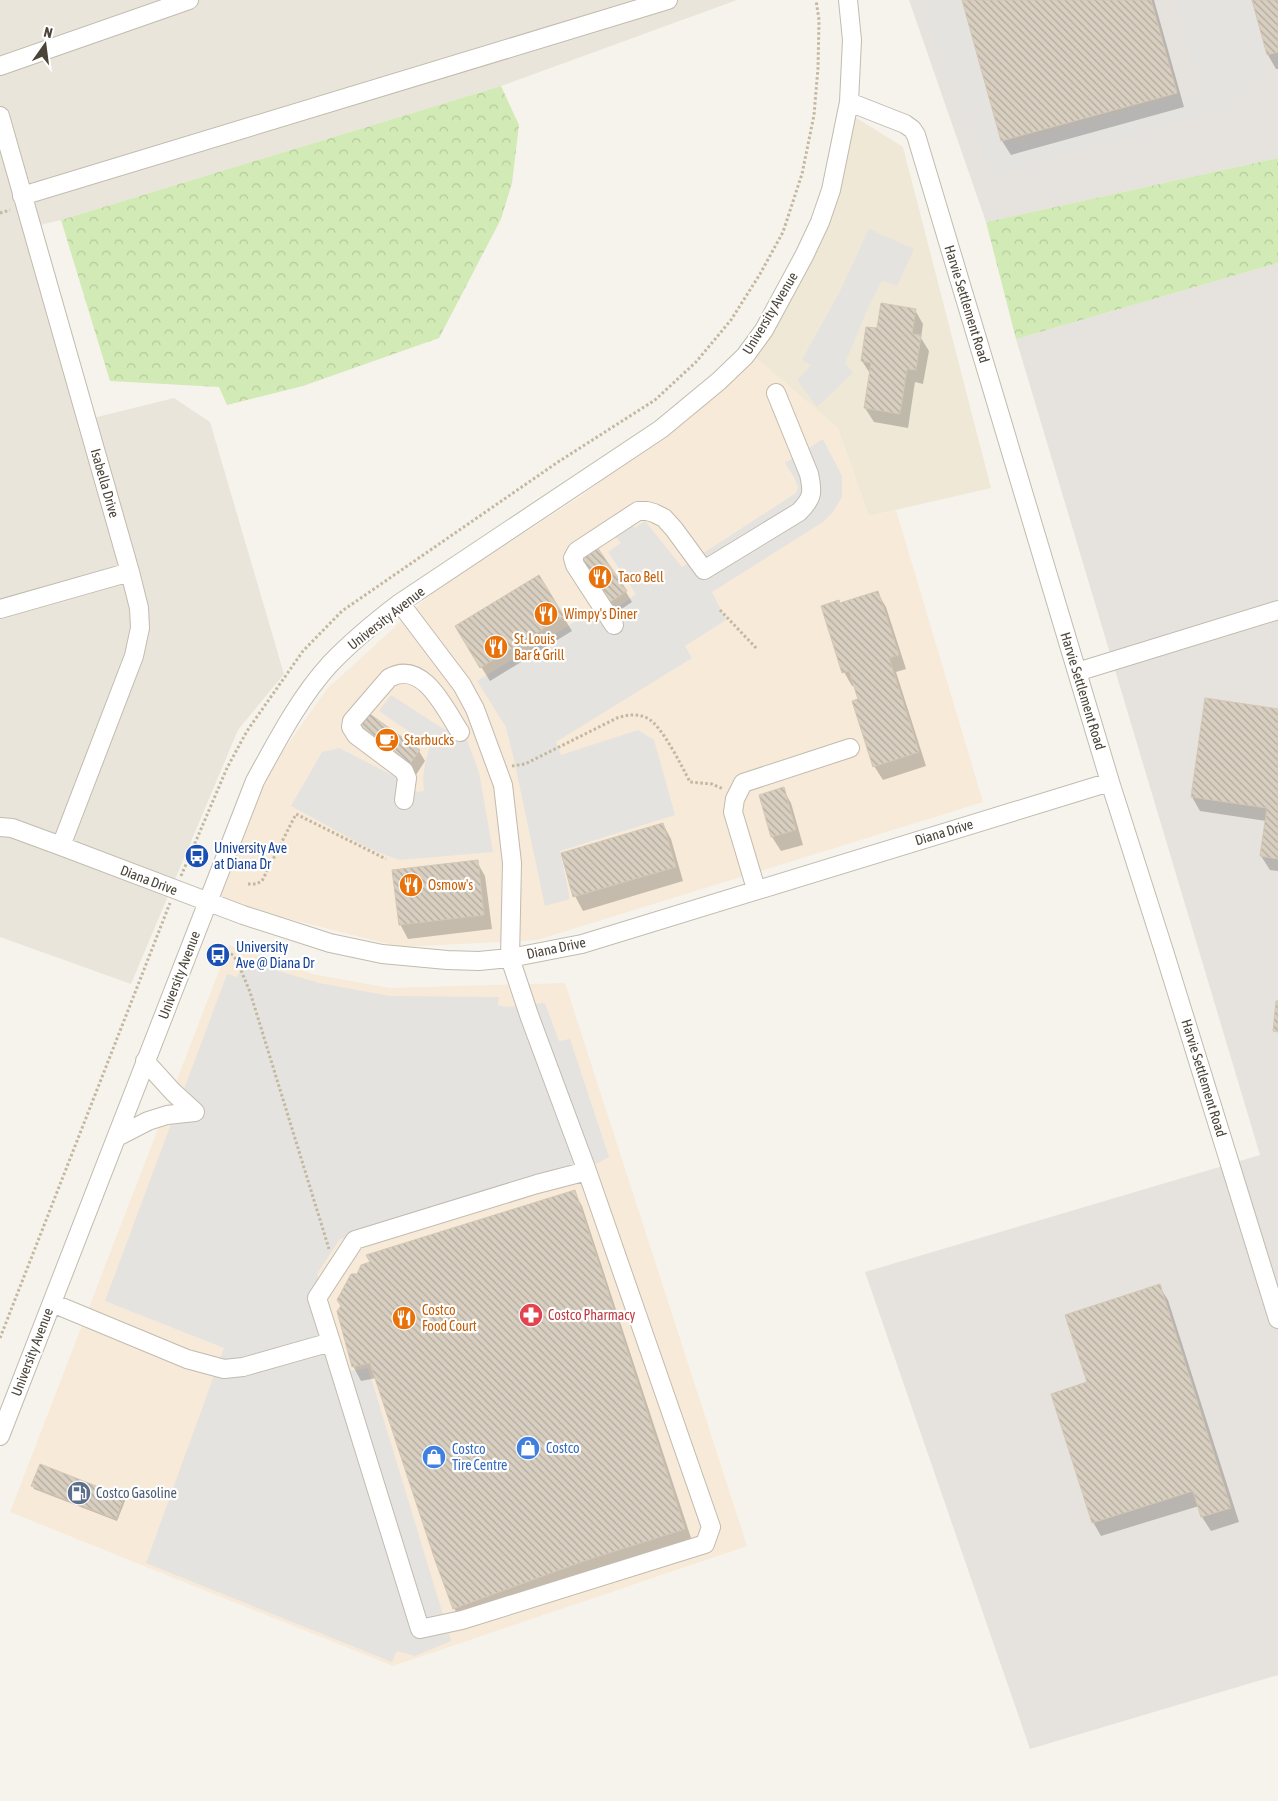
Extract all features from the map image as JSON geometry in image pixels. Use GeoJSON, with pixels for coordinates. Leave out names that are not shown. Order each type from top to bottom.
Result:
{"type":"FeatureCollection","features":[{"type":"Feature","properties":{"kind":"street"},"geometry":{"type":"LineString","coordinates":[[0,66],[189,0]]}},
{"type":"Feature","properties":{"kind":"street"},"geometry":{"type":"LineString","coordinates":[[22,196],[668,0]]}},
{"type":"Feature","properties":{"kind":"street","name":"University Avenue"},"geometry":{"type":"LineString","coordinates":[[0,1436],[255,781],[300,703],[329,665],[363,632],[400,603],[661,429],[746,356],[764,330],[804,256],[820,222],[831,190],[849,102],[852,40],[848,0]]}},
{"type":"Feature","properties":{"kind":"street","name":"Harvie Settlement Road"},"geometry":{"type":"LineString","coordinates":[[849,102],[904,124],[912,129],[916,135],[1110,782],[1278,1319]]}},
{"type":"Feature","properties":{"kind":"street","name":"Isabella Drive"},"geometry":{"type":"LineString","coordinates":[[0,116],[139,608],[140,628],[134,656],[61,846]]}},
{"type":"Feature","properties":{"kind":"street"},"geometry":{"type":"LineString","coordinates":[[614,624],[574,565],[573,558],[577,551],[638,511],[654,512],[664,518],[704,570],[799,512],[808,503],[812,496],[809,474],[776,393]]}},
{"type":"Feature","properties":{"kind":"street"},"geometry":{"type":"LineString","coordinates":[[0,609],[130,572]]}},
{"type":"Feature","properties":{"kind":"street"},"geometry":{"type":"LineString","coordinates":[[400,603],[462,685],[475,709],[503,785],[512,863],[510,958],[529,1015],[587,1171],[710,1527],[705,1544],[462,1620],[420,1629],[317,1298],[355,1240],[537,1184],[587,1171]]}},
{"type":"Feature","properties":{"kind":"street"},"geometry":{"type":"LineString","coordinates":[[1077,672],[1278,610]]}},
{"type":"Feature","properties":{"kind":"street"},"geometry":{"type":"LineString","coordinates":[[404,800],[407,778],[404,771],[356,736],[351,727],[352,721],[389,678],[405,674],[421,679],[430,688],[460,732]]}},
{"type":"Feature","properties":{"kind":"street"},"geometry":{"type":"LineString","coordinates":[[756,889],[732,812],[743,783],[850,748]]}},
{"type":"Feature","properties":{"kind":"street","name":"Diana Drive"},"geometry":{"type":"LineString","coordinates":[[0,827],[12,828],[61,846],[206,903],[330,943],[382,954],[479,961],[510,958],[582,944],[756,889],[1110,782]]}},
{"type":"Feature","properties":{"kind":"street"},"geometry":{"type":"LineString","coordinates":[[117,1137],[148,1121],[167,1115],[195,1112],[173,1092],[146,1061]]}},
{"type":"Feature","properties":{"kind":"street"},"geometry":{"type":"LineString","coordinates":[[52,1303],[187,1359],[224,1370],[243,1367],[331,1342]]}},
{"type":"Feature","properties":{"kind":"path"},"geometry":{"type":"LineString","coordinates":[[0,1338],[175,890],[227,768],[247,731],[303,651],[342,611],[558,462],[655,400],[696,362],[731,320],[760,274],[783,232],[802,174],[814,115],[818,68],[819,20],[816,0]]}},
{"type":"Feature","properties":{"kind":"path"},"geometry":{"type":"LineString","coordinates":[[720,610],[757,649]]}},
{"type":"Feature","properties":{"kind":"path"},"geometry":{"type":"LineString","coordinates":[[497,768],[525,764],[617,718],[627,714],[639,715],[648,718],[657,726],[690,782],[712,784],[737,796]]}},
{"type":"Feature","properties":{"kind":"path"},"geometry":{"type":"LineString","coordinates":[[248,884],[256,884],[262,881],[296,814],[386,859]]}},
{"type":"Feature","properties":{"kind":"path"},"geometry":{"type":"LineString","coordinates":[[222,949],[233,955],[247,985],[326,1244],[331,1252],[342,1260]]}},
{"type":"Feature","properties":{"kind":"shaded area"},"geometry":{"type":"Polygon","coordinates":[[[0,0],[737,0],[501,86],[61,220],[27,228],[85,420],[174,398],[210,422],[284,674],[238,730],[131,984],[0,937],[0,0]]]}},
{"type":"Feature","properties":{"kind":"shaded area"},"geometry":{"type":"Polygon","coordinates":[[[909,0],[1278,0],[1278,158],[986,222],[909,0]]]}},
{"type":"Feature","properties":{"kind":"shaded area"},"geometry":{"type":"Polygon","coordinates":[[[922,0],[971,0],[1014,145],[1203,91],[1176,0],[1251,0],[1268,60],[1234,105],[993,176],[955,79],[937,51],[922,0]]]}},
{"type":"Feature","properties":{"kind":"shaded area"},"geometry":{"type":"Polygon","coordinates":[[[855,117],[903,147],[991,488],[869,516],[838,428],[755,357],[822,235],[855,117]]]}},
{"type":"Feature","properties":{"kind":"shaded area"},"geometry":{"type":"Polygon","coordinates":[[[869,229],[914,249],[897,286],[882,281],[868,308],[845,363],[853,373],[817,407],[797,380],[811,365],[802,360],[840,291],[869,229]]]}},
{"type":"Feature","properties":{"kind":"shaded area"},"geometry":{"type":"Polygon","coordinates":[[[1278,263],[1278,1675],[1030,1749],[865,1272],[1260,1155],[1016,339],[1278,263]]]}},
{"type":"Feature","properties":{"kind":"shaded area"},"geometry":{"type":"Polygon","coordinates":[[[755,357],[838,428],[869,516],[896,510],[983,802],[537,940],[400,947],[218,901],[254,804],[281,754],[327,689],[432,593],[584,494],[711,396],[755,357]]]}},
{"type":"Feature","properties":{"kind":"shaded area"},"geometry":{"type":"Polygon","coordinates":[[[823,439],[842,476],[842,497],[833,512],[823,522],[712,592],[726,620],[685,646],[692,658],[556,742],[561,755],[638,730],[654,740],[675,815],[560,851],[570,899],[545,906],[506,727],[477,681],[578,620],[618,607],[636,594],[608,552],[621,543],[615,536],[633,524],[635,528],[645,521],[682,567],[796,493],[798,487],[785,463],[823,439]]]}},
{"type":"Feature","properties":{"kind":"shaded area"},"geometry":{"type":"Polygon","coordinates":[[[391,695],[442,728],[465,735],[479,772],[493,852],[399,860],[370,849],[291,806],[322,752],[339,748],[400,779],[417,792],[424,791],[423,778],[430,746],[379,711],[391,695]]]}},
{"type":"Feature","properties":{"kind":"shaded area"},"geometry":{"type":"Polygon","coordinates":[[[229,945],[312,974],[390,988],[565,983],[747,1546],[393,1666],[10,1512],[229,945]]]}},
{"type":"Feature","properties":{"kind":"shaded area"},"geometry":{"type":"Polygon","coordinates":[[[245,961],[319,983],[390,996],[499,997],[498,1005],[508,1007],[545,1003],[559,1041],[570,1039],[609,1157],[598,1163],[340,1239],[317,1274],[348,1371],[368,1368],[451,1641],[415,1656],[397,1651],[392,1662],[146,1563],[224,1348],[105,1301],[227,974],[237,977],[245,961]]]}},
{"type":"Feature","properties":{"kind":"green space"},"geometry":{"type":"Polygon","coordinates":[[[501,86],[519,125],[512,183],[501,219],[439,338],[303,386],[227,405],[219,387],[110,381],[61,220],[501,86]]]}},
{"type":"Feature","properties":{"kind":"green space"},"geometry":{"type":"Polygon","coordinates":[[[1278,158],[1278,263],[1016,339],[986,222],[1278,158]]]}},
{"type":"Feature","properties":{"kind":"building"},"geometry":{"type":"Polygon","coordinates":[[[962,0],[1151,0],[1177,93],[1001,141],[962,0]]]}},
{"type":"Feature","properties":{"kind":"building"},"geometry":{"type":"Polygon","coordinates":[[[1252,0],[1278,0],[1278,52],[1267,55],[1252,0]]]}},
{"type":"Feature","properties":{"kind":"building"},"geometry":{"type":"Polygon","coordinates":[[[881,303],[916,309],[912,334],[921,335],[916,370],[907,369],[900,414],[864,408],[871,363],[861,361],[866,327],[877,328],[881,303]]]}},
{"type":"Feature","properties":{"kind":"building","name":"Taco Bell"},"geometry":{"type":"Polygon","coordinates":[[[597,547],[627,591],[604,606],[574,562],[597,547]]]}},
{"type":"Feature","properties":{"kind":"building"},"geometry":{"type":"Polygon","coordinates":[[[539,575],[564,616],[480,668],[455,626],[539,575]]]}},
{"type":"Feature","properties":{"kind":"building"},"geometry":{"type":"Polygon","coordinates":[[[878,591],[899,655],[889,658],[919,752],[873,767],[852,701],[858,699],[849,671],[842,673],[821,606],[839,600],[840,603],[878,591]]]}},
{"type":"Feature","properties":{"kind":"building"},"geometry":{"type":"Polygon","coordinates":[[[1205,698],[1278,709],[1278,859],[1260,856],[1267,808],[1191,797],[1205,698]]]}},
{"type":"Feature","properties":{"kind":"building","name":"Starbucks"},"geometry":{"type":"Polygon","coordinates":[[[367,712],[420,750],[407,768],[354,730],[367,712]]]}},
{"type":"Feature","properties":{"kind":"building"},"geometry":{"type":"Polygon","coordinates":[[[784,787],[796,830],[771,837],[759,795],[784,787]]]}},
{"type":"Feature","properties":{"kind":"building"},"geometry":{"type":"Polygon","coordinates":[[[663,823],[676,867],[573,897],[561,853],[663,823]]]}},
{"type":"Feature","properties":{"kind":"building"},"geometry":{"type":"Polygon","coordinates":[[[478,860],[484,915],[399,925],[392,870],[478,860]]]}},
{"type":"Feature","properties":{"kind":"building"},"geometry":{"type":"Polygon","coordinates":[[[1276,1001],[1278,1001],[1278,1032],[1273,1031],[1276,1001]]]}},
{"type":"Feature","properties":{"kind":"building","name":"Costco"},"geometry":{"type":"Polygon","coordinates":[[[575,1190],[685,1529],[584,1561],[453,1609],[370,1363],[352,1367],[337,1311],[341,1306],[337,1300],[351,1274],[357,1274],[361,1265],[370,1262],[366,1255],[575,1190]]]}},
{"type":"Feature","properties":{"kind":"building"},"geometry":{"type":"Polygon","coordinates":[[[1160,1284],[1231,1508],[1201,1517],[1193,1491],[1092,1523],[1051,1394],[1087,1382],[1065,1315],[1160,1284]]]}},
{"type":"Feature","properties":{"kind":"building"},"geometry":{"type":"Polygon","coordinates":[[[40,1464],[124,1497],[116,1519],[31,1486],[40,1464]]]}},
{"type":"Feature","properties":{"kind":"place","name":"Taco Bell"},"geometry":{"type":"Point","coordinates":[600,577]}},
{"type":"Feature","properties":{"kind":"place","name":"Wimpy's Diner"},"geometry":{"type":"Point","coordinates":[546,614]}},
{"type":"Feature","properties":{"kind":"place","name":"St. Louis Bar & Grill"},"geometry":{"type":"Point","coordinates":[496,647]}},
{"type":"Feature","properties":{"kind":"place","name":"Starbucks"},"geometry":{"type":"Point","coordinates":[387,740]}},
{"type":"Feature","properties":{"kind":"place","name":"University Ave at Diana Dr"},"geometry":{"type":"Point","coordinates":[197,856]}},
{"type":"Feature","properties":{"kind":"place","name":"Osmow's"},"geometry":{"type":"Point","coordinates":[411,885]}},
{"type":"Feature","properties":{"kind":"place","name":"University Ave @ Diana Dr"},"geometry":{"type":"Point","coordinates":[218,955]}},
{"type":"Feature","properties":{"kind":"place","name":"Costco Pharmacy"},"geometry":{"type":"Point","coordinates":[531,1315]}},
{"type":"Feature","properties":{"kind":"place","name":"Costco Food Court"},"geometry":{"type":"Point","coordinates":[404,1318]}},
{"type":"Feature","properties":{"kind":"place","name":"Costco"},"geometry":{"type":"Point","coordinates":[528,1448]}},
{"type":"Feature","properties":{"kind":"place","name":"Costco Tire Centre"},"geometry":{"type":"Point","coordinates":[434,1457]}},
{"type":"Feature","properties":{"kind":"place","name":"Costco Gasoline"},"geometry":{"type":"Point","coordinates":[79,1493]}}]}
